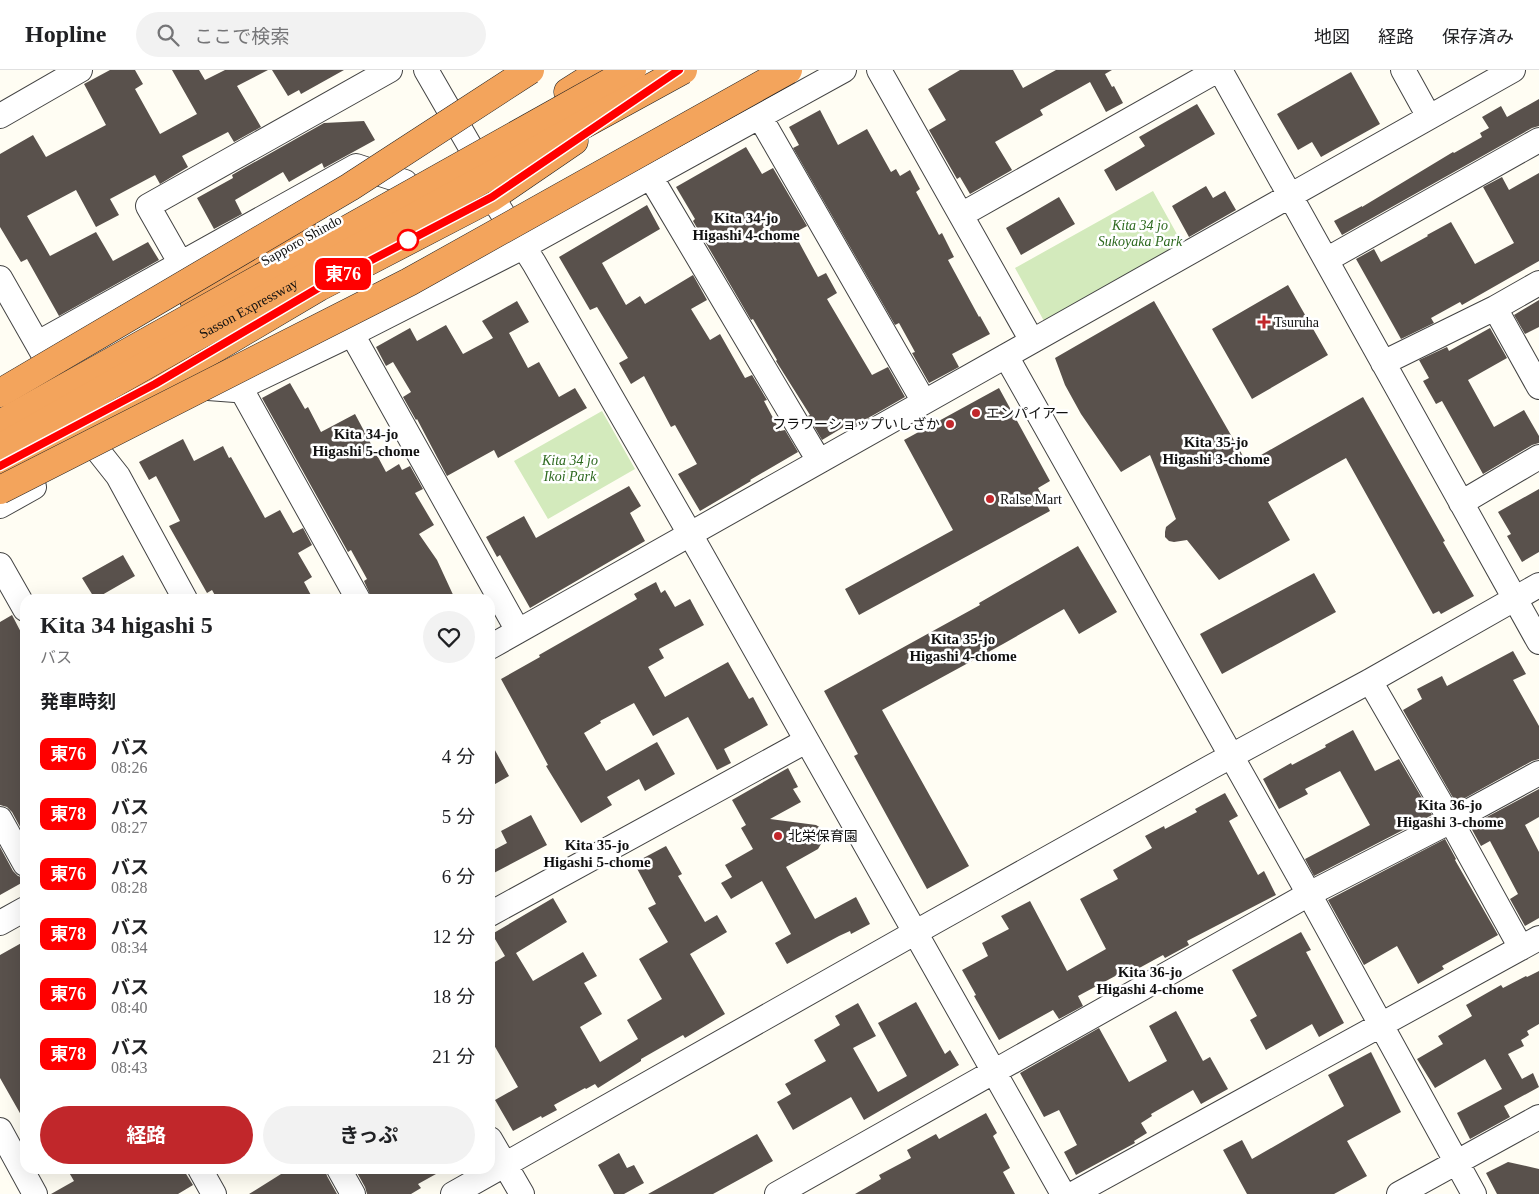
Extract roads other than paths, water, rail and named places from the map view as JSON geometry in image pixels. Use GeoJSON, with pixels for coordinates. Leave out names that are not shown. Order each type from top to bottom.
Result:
{"type":"FeatureCollection","features":[{"type":"Feature","properties":{"kind":"highway"},"geometry":{"type":"LineString","coordinates":[[0,394],[350,187],[530,70]]}},
{"type":"Feature","properties":{"kind":"highway","name":"Sapporo Shindo"},"geometry":{"type":"LineString","coordinates":[[0,411],[249,269],[470,148],[604,70]]}},
{"type":"Feature","properties":{"kind":"highway","name":"Sasson Expressway"},"geometry":{"type":"LineString","coordinates":[[0,424],[632,70]]}},
{"type":"Feature","properties":{"kind":"highway"},"geometry":{"type":"LineString","coordinates":[[0,466],[155,384],[320,287],[492,197],[679,70]]}},
{"type":"Feature","properties":{"kind":"highway","name":"Sasson Expressway"},"geometry":{"type":"LineString","coordinates":[[0,448],[201,334],[682,70]]}},
{"type":"Feature","properties":{"kind":"highway"},"geometry":{"type":"LineString","coordinates":[[0,490],[409,282],[788,70]]}},
{"type":"Feature","properties":{"kind":"street"},"geometry":{"type":"LineString","coordinates":[[0,116],[80,70]]}},
{"type":"Feature","properties":{"kind":"street"},"geometry":{"type":"LineString","coordinates":[[181,264],[148,206],[390,70]]}},
{"type":"Feature","properties":{"kind":"street"},"geometry":{"type":"LineString","coordinates":[[426,70],[470,148],[492,197],[534,263],[690,534],[1063,1194]]}},
{"type":"Feature","properties":{"kind":"street"},"geometry":{"type":"LineString","coordinates":[[155,384],[235,390],[352,334],[523,247],[844,70]]}},
{"type":"Feature","properties":{"kind":"street"},"geometry":{"type":"LineString","coordinates":[[878,70],[1032,341]]}},
{"type":"Feature","properties":{"kind":"street"},"geometry":{"type":"LineString","coordinates":[[960,215],[1219,70],[1539,642]]}},
{"type":"Feature","properties":{"kind":"street"},"geometry":{"type":"LineString","coordinates":[[1403,70],[1429,117]]}},
{"type":"Feature","properties":{"kind":"street"},"geometry":{"type":"LineString","coordinates":[[495,644],[1513,70]]}},
{"type":"Feature","properties":{"kind":"street"},"geometry":{"type":"LineString","coordinates":[[760,117],[924,402]]}},
{"type":"Feature","properties":{"kind":"street"},"geometry":{"type":"LineString","coordinates":[[1326,260],[1539,140]]}},
{"type":"Feature","properties":{"kind":"street"},"geometry":{"type":"LineString","coordinates":[[38,343],[356,166],[405,182]]}},
{"type":"Feature","properties":{"kind":"street"},"geometry":{"type":"LineString","coordinates":[[650,176],[819,461]]}},
{"type":"Feature","properties":{"kind":"street"},"geometry":{"type":"LineString","coordinates":[[0,278],[100,452],[118,476],[182,594]]}},
{"type":"Feature","properties":{"kind":"street"},"geometry":{"type":"LineString","coordinates":[[1383,363],[1495,308],[1539,283]]}},
{"type":"Feature","properties":{"kind":"street"},"geometry":{"type":"LineString","coordinates":[[1495,308],[1539,387]]}},
{"type":"Feature","properties":{"kind":"street"},"geometry":{"type":"LineString","coordinates":[[352,334],[518,631]]}},
{"type":"Feature","properties":{"kind":"street"},"geometry":{"type":"LineString","coordinates":[[1006,356],[1309,894],[1474,1194]]}},
{"type":"Feature","properties":{"kind":"street"},"geometry":{"type":"LineString","coordinates":[[240,387],[355,594]]}},
{"type":"Feature","properties":{"kind":"street"},"geometry":{"type":"LineString","coordinates":[[0,506],[100,452]]}},
{"type":"Feature","properties":{"kind":"street"},"geometry":{"type":"LineString","coordinates":[[1461,503],[1539,458]]}},
{"type":"Feature","properties":{"kind":"street"},"geometry":{"type":"LineString","coordinates":[[0,565],[20,600]]}},
{"type":"Feature","properties":{"kind":"street"},"geometry":{"type":"LineString","coordinates":[[495,1170],[916,932],[1231,756],[1370,681],[1539,585]]}},
{"type":"Feature","properties":{"kind":"street"},"geometry":{"type":"LineString","coordinates":[[1073,1194],[1530,943],[1451,821],[1370,681]]}},
{"type":"Feature","properties":{"kind":"street"},"geometry":{"type":"LineString","coordinates":[[495,911],[806,741]]}},
{"type":"Feature","properties":{"kind":"street"},"geometry":{"type":"LineString","coordinates":[[777,1194],[1309,894],[1451,821],[1539,773]]}},
{"type":"Feature","properties":{"kind":"street"},"geometry":{"type":"LineString","coordinates":[[0,819],[20,855]]}},
{"type":"Feature","properties":{"kind":"street"},"geometry":{"type":"LineString","coordinates":[[0,923],[20,912]]}},
{"type":"Feature","properties":{"kind":"street"},"geometry":{"type":"LineString","coordinates":[[1399,1194],[1539,1117]]}},
{"type":"Feature","properties":{"kind":"street"},"geometry":{"type":"LineString","coordinates":[[0,1130],[20,1167]]}},
{"type":"Feature","properties":{"kind":"street"},"geometry":{"type":"LineString","coordinates":[[495,1147],[522,1194]]}},
{"type":"Feature","properties":{"kind":"street"},"geometry":{"type":"LineString","coordinates":[[24,1174],[35,1194]]}},
{"type":"Feature","properties":{"kind":"street"},"geometry":{"type":"LineString","coordinates":[[203,1174],[214,1194]]}},
{"type":"Feature","properties":{"kind":"street"},"geometry":{"type":"LineString","coordinates":[[342,1174],[353,1194]]}},
{"type":"Feature","properties":{"kind":"street"},"geometry":{"type":"LineString","coordinates":[[453,1194],[488,1174]]}},
{"type":"Feature","properties":{"kind":"place","name":"Tsuruha"},"geometry":{"type":"Point","coordinates":[1264,322]}},
{"type":"Feature","properties":{"kind":"place","name":"エンパイアー"},"geometry":{"type":"Point","coordinates":[976,413]}},
{"type":"Feature","properties":{"kind":"place","name":"フラワーショップいしざか"},"geometry":{"type":"Point","coordinates":[950,424]}},
{"type":"Feature","properties":{"kind":"place","name":"Ralse Mart"},"geometry":{"type":"Point","coordinates":[990,499]}},
{"type":"Feature","properties":{"kind":"place","name":"北栄保育園"},"geometry":{"type":"Point","coordinates":[778,836]}},
{"type":"Feature","properties":{"kind":"district","name":"Kita 34-jo Higashi 4-chome"},"geometry":{"type":"Point","coordinates":[746,226]}},
{"type":"Feature","properties":{"kind":"district","name":"Kita 34-jo Higashi 5-chome"},"geometry":{"type":"Point","coordinates":[366,442]}},
{"type":"Feature","properties":{"kind":"district","name":"Kita 35-jo Higashi 3-chome"},"geometry":{"type":"Point","coordinates":[1216,450]}},
{"type":"Feature","properties":{"kind":"district","name":"Kita 35-jo Higashi 4-chome"},"geometry":{"type":"Point","coordinates":[963,648]}},
{"type":"Feature","properties":{"kind":"district","name":"Kita 36-jo Higashi 3-chome"},"geometry":{"type":"Point","coordinates":[1450,814]}},
{"type":"Feature","properties":{"kind":"district","name":"Kita 35-jo Higashi 5-chome"},"geometry":{"type":"Point","coordinates":[597,854]}},
{"type":"Feature","properties":{"kind":"district","name":"Kita 36-jo Higashi 4-chome"},"geometry":{"type":"Point","coordinates":[1150,980]}},
{"type":"Feature","properties":{"kind":"park label","name":"Kita 34 jo Sukoyaka Park"},"geometry":{"type":"Point","coordinates":[1140,234]}},
{"type":"Feature","properties":{"kind":"park label","name":"Kita 34 jo Ikoi Park"},"geometry":{"type":"Point","coordinates":[570,468]}}]}
